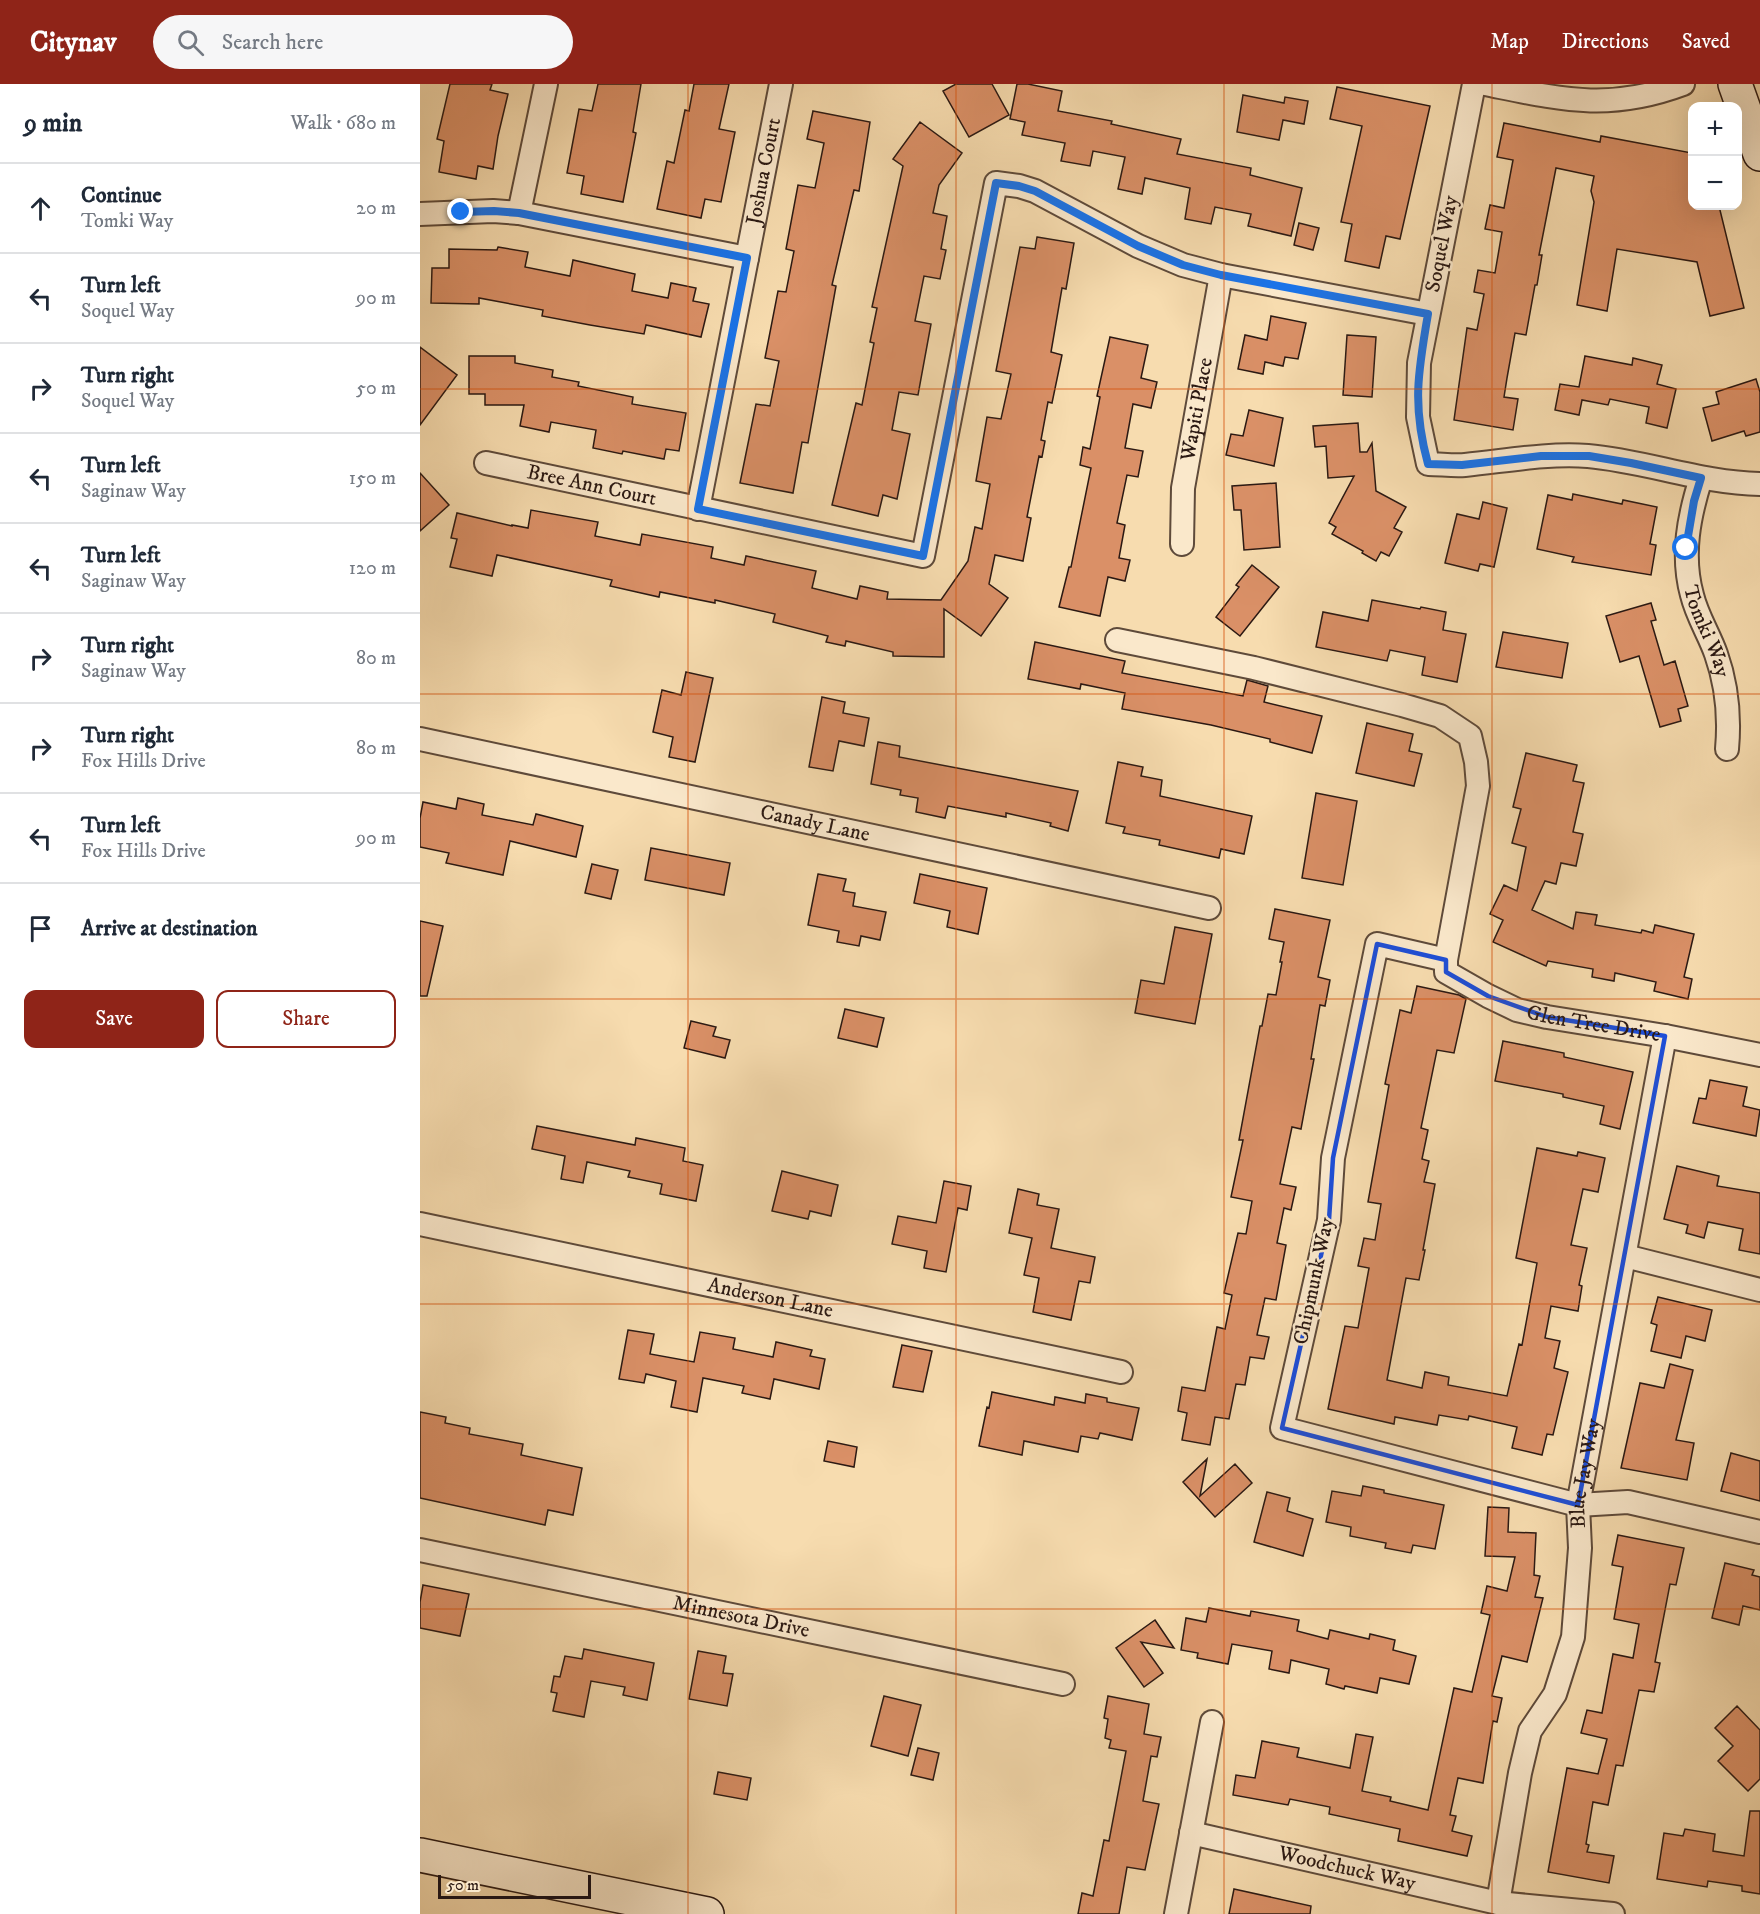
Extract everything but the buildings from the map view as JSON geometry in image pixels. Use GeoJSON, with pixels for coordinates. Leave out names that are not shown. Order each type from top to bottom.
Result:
{"type":"FeatureCollection","features":[{"type":"Feature","properties":{"kind":"main road"},"geometry":{"type":"LineString","coordinates":[[1735,84],[1760,154]]}},
{"type":"Feature","properties":{"kind":"main road"},"geometry":{"type":"LineString","coordinates":[[420,1856],[707,1914]]}},
{"type":"Feature","properties":{"kind":"street"},"geometry":{"type":"LineString","coordinates":[[519,213],[546,84]]}},
{"type":"Feature","properties":{"kind":"street","name":"Joshua Court"},"geometry":{"type":"LineString","coordinates":[[698,509],[781,84]]}},
{"type":"Feature","properties":{"kind":"street","name":"Soquel Way"},"geometry":{"type":"LineString","coordinates":[[1474,84],[1419,363],[1417,393],[1419,428],[1428,464],[1462,465],[1541,456],[1589,456],[1701,478],[1760,484]]}},
{"type":"Feature","properties":{"kind":"street"},"geometry":{"type":"LineString","coordinates":[[1485,84],[1584,102],[1618,101],[1658,93],[1683,84]]}},
{"type":"Feature","properties":{"kind":"street","name":"Bree Ann Court"},"geometry":{"type":"LineString","coordinates":[[486,463],[923,556],[996,183],[1035,191],[1138,246],[1183,265],[1221,275]]}},
{"type":"Feature","properties":{"kind":"street"},"geometry":{"type":"LineString","coordinates":[[420,214],[494,211],[519,213],[747,258]]}},
{"type":"Feature","properties":{"kind":"street"},"geometry":{"type":"LineString","coordinates":[[1221,275],[1428,314]]}},
{"type":"Feature","properties":{"kind":"street","name":"Wapiti Place"},"geometry":{"type":"LineString","coordinates":[[1182,544],[1183,488],[1221,275]]}},
{"type":"Feature","properties":{"kind":"street","name":"Tomki Way"},"geometry":{"type":"LineString","coordinates":[[1701,478],[1686,548],[1692,595],[1725,684],[1729,716],[1727,749]]}},
{"type":"Feature","properties":{"kind":"street"},"geometry":{"type":"LineString","coordinates":[[1117,640],[1254,668],[1402,705],[1440,717],[1470,736],[1476,762],[1478,786],[1446,960]]}},
{"type":"Feature","properties":{"kind":"street","name":"Canady Lane"},"geometry":{"type":"LineString","coordinates":[[420,739],[1209,908]]}},
{"type":"Feature","properties":{"kind":"street","name":"Chipmunk Way"},"geometry":{"type":"LineString","coordinates":[[1446,960],[1377,944],[1333,1158],[1329,1220],[1282,1428],[1578,1505],[1628,1502],[1760,1532]]}},
{"type":"Feature","properties":{"kind":"street","name":"Glen Tree Drive"},"geometry":{"type":"LineString","coordinates":[[1446,960],[1446,972],[1517,1010],[1760,1055]]}},
{"type":"Feature","properties":{"kind":"street","name":"Blue Jay Way"},"geometry":{"type":"LineString","coordinates":[[1498,1904],[1520,1773],[1530,1731],[1555,1694],[1573,1637],[1580,1548],[1578,1505],[1665,1036]]}},
{"type":"Feature","properties":{"kind":"street","name":"Anderson Lane"},"geometry":{"type":"LineString","coordinates":[[420,1224],[1121,1372]]}},
{"type":"Feature","properties":{"kind":"street"},"geometry":{"type":"LineString","coordinates":[[1625,1256],[1760,1290]]}},
{"type":"Feature","properties":{"kind":"street","name":"Minnesota Drive"},"geometry":{"type":"LineString","coordinates":[[420,1550],[1063,1684]]}},
{"type":"Feature","properties":{"kind":"street"},"geometry":{"type":"LineString","coordinates":[[1176,1914],[1212,1722]]}},
{"type":"Feature","properties":{"kind":"street","name":"Woodchuck Way"},"geometry":{"type":"LineString","coordinates":[[1191,1833],[1498,1904],[1613,1914]]}},
{"type":"Feature","properties":{"kind":"highlighted area"},"geometry":{"type":"Polygon","coordinates":[[[1377,944],[1446,960],[1446,972],[1488,996],[1547,1017],[1665,1036],[1578,1505],[1282,1428],[1329,1220],[1333,1158],[1377,944]]]}},
{"type":"Feature","properties":{"kind":"route"},"geometry":{"type":"LineString","coordinates":[[461,212],[519,213],[747,258],[698,509],[923,556],[996,183],[1035,191],[1138,246],[1183,265],[1221,275],[1428,314],[1419,363],[1417,393],[1421,438],[1428,464],[1462,465],[1541,456],[1589,456],[1701,478],[1694,501],[1686,548]]}}]}
